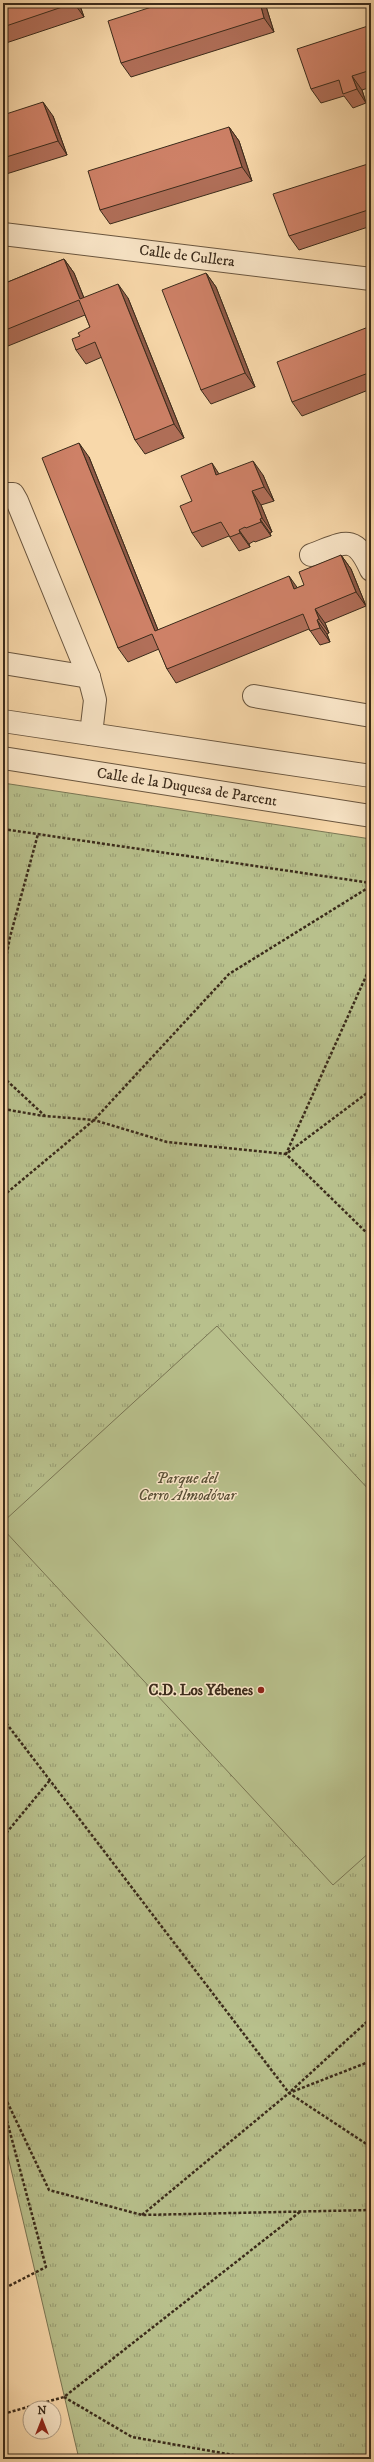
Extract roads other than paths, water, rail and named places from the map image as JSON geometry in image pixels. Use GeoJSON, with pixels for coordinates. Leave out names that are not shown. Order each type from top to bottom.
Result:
{"type":"FeatureCollection","features":[{"type":"Feature","properties":{"kind":"street","name":"Calle de Cullera"},"geometry":{"type":"LineString","coordinates":[[3,234],[371,279]]}},
{"type":"Feature","properties":{"kind":"street"},"geometry":{"type":"LineString","coordinates":[[3,494],[13,494],[17,501],[89,677],[95,700],[91,734]]}},
{"type":"Feature","properties":{"kind":"street"},"geometry":{"type":"LineString","coordinates":[[311,555],[343,544],[354,545],[363,552],[371,570]]}},
{"type":"Feature","properties":{"kind":"street"},"geometry":{"type":"LineString","coordinates":[[3,663],[89,677]]}},
{"type":"Feature","properties":{"kind":"street"},"geometry":{"type":"LineString","coordinates":[[254,696],[371,716]]}},
{"type":"Feature","properties":{"kind":"street"},"geometry":{"type":"LineString","coordinates":[[3,721],[371,776]]}},
{"type":"Feature","properties":{"kind":"street","name":"Calle de la Duquesa de Parcent"},"geometry":{"type":"LineString","coordinates":[[3,758],[371,816]]}},
{"type":"Feature","properties":{"kind":"place","name":"C.D. Los Yébenes"},"geometry":{"type":"Point","coordinates":[261,1690]}},
{"type":"Feature","properties":{"kind":"park label","name":"Parque del Cerro Almodóvar"},"geometry":{"type":"Point","coordinates":[187,1486]}}]}
